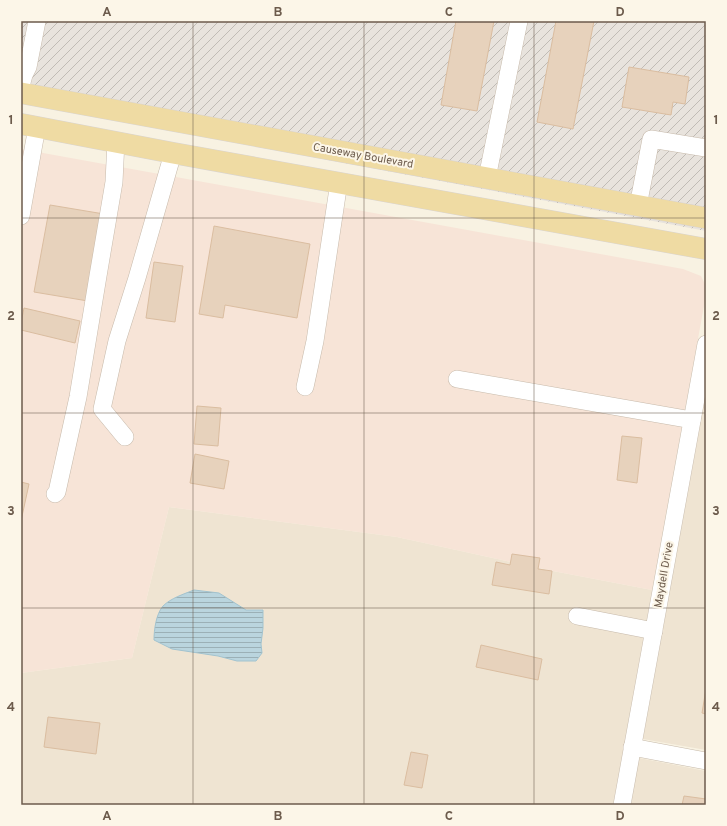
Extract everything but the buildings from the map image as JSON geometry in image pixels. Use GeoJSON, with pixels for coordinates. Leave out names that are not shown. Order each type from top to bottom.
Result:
{"type":"FeatureCollection","features":[{"type":"Feature","properties":{"kind":"main road","name":"Causeway Boulevard"},"geometry":{"type":"LineString","coordinates":[[21,93],[706,218]]}},
{"type":"Feature","properties":{"kind":"main road"},"geometry":{"type":"LineString","coordinates":[[29,125],[173,153],[706,249]]}},
{"type":"Feature","properties":{"kind":"street"},"geometry":{"type":"LineString","coordinates":[[21,86],[28,67],[37,21]]}},
{"type":"Feature","properties":{"kind":"street"},"geometry":{"type":"LineString","coordinates":[[487,178],[519,21]]}},
{"type":"Feature","properties":{"kind":"street"},"geometry":{"type":"LineString","coordinates":[[21,216],[29,125]]}},
{"type":"Feature","properties":{"kind":"street"},"geometry":{"type":"LineString","coordinates":[[638,206],[651,139],[706,148]]}},
{"type":"Feature","properties":{"kind":"street"},"geometry":{"type":"LineString","coordinates":[[55,494],[57,492],[78,397],[114,182],[116,141]]}},
{"type":"Feature","properties":{"kind":"street"},"geometry":{"type":"LineString","coordinates":[[125,437],[102,409],[117,341],[173,153]]}},
{"type":"Feature","properties":{"kind":"street"},"geometry":{"type":"LineString","coordinates":[[305,387],[315,341],[339,182]]}},
{"type":"Feature","properties":{"kind":"street","name":"Maydell Drive"},"geometry":{"type":"LineString","coordinates":[[622,805],[706,344]]}},
{"type":"Feature","properties":{"kind":"street"},"geometry":{"type":"LineString","coordinates":[[457,379],[692,420]]}},
{"type":"Feature","properties":{"kind":"street"},"geometry":{"type":"LineString","coordinates":[[577,616],[654,631]]}},
{"type":"Feature","properties":{"kind":"street"},"geometry":{"type":"LineString","coordinates":[[632,747],[706,760]]}},
{"type":"Feature","properties":{"kind":"shaded area"},"geometry":{"type":"Polygon","coordinates":[[[21,21],[706,21],[706,231],[21,102],[21,21]]]}},
{"type":"Feature","properties":{"kind":"shaded area"},"geometry":{"type":"Polygon","coordinates":[[[21,149],[683,269],[701,276],[706,286],[706,295],[652,590],[553,571],[397,537],[169,507],[132,658],[21,673],[21,149]]]}},
{"type":"Feature","properties":{"kind":"shaded area"},"geometry":{"type":"Polygon","coordinates":[[[706,394],[706,750],[643,739],[706,394]]]}},
{"type":"Feature","properties":{"kind":"shaded area"},"geometry":{"type":"Polygon","coordinates":[[[169,507],[397,537],[553,571],[652,590],[613,805],[21,805],[21,673],[132,658],[169,507]],[[194,590],[163,606],[154,630],[218,656],[237,661],[262,653],[261,643],[263,628],[246,610],[219,593],[194,590]]]}},
{"type":"Feature","properties":{"kind":"shaded area"},"geometry":{"type":"Polygon","coordinates":[[[639,758],[706,771],[706,805],[631,805],[639,758]]]}},
{"type":"Feature","properties":{"kind":"water"},"geometry":{"type":"Polygon","coordinates":[[[194,590],[219,593],[246,610],[263,610],[261,644],[262,653],[256,661],[237,661],[218,656],[172,649],[154,640],[157,618],[163,606],[174,598],[194,590]]]}}]}
